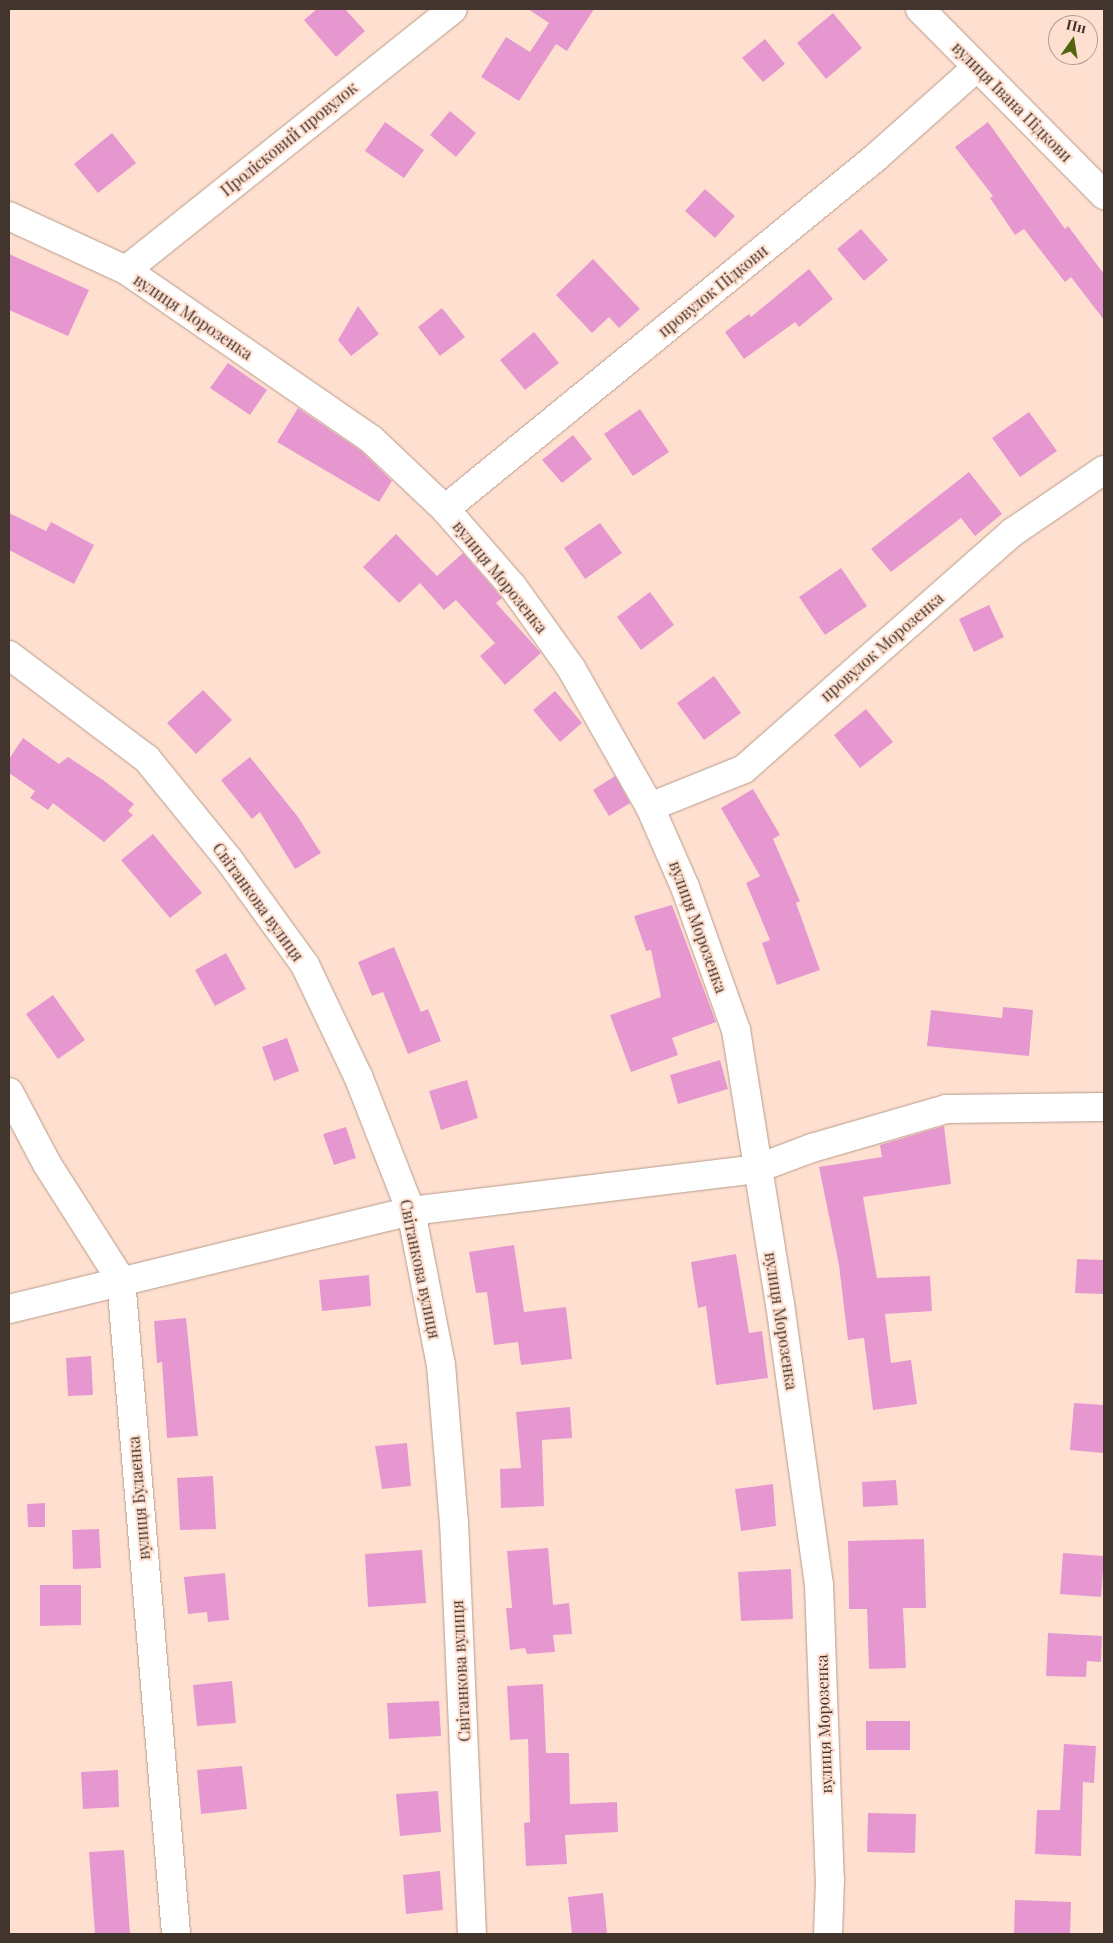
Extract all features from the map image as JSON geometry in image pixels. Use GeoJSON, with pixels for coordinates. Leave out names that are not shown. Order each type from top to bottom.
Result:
{"type":"FeatureCollection","features":[{"type":"Feature","properties":{"kind":"street","name":"Пролісковий провулок"},"geometry":{"type":"LineString","coordinates":[[126,270],[453,9]]}},
{"type":"Feature","properties":{"kind":"street","name":"вулиця Івана Підкови"},"geometry":{"type":"LineString","coordinates":[[920,9],[976,68],[1104,195]]}},
{"type":"Feature","properties":{"kind":"street","name":"провулок Підкови"},"geometry":{"type":"LineString","coordinates":[[445,509],[875,158],[976,68]]}},
{"type":"Feature","properties":{"kind":"street","name":"вулиця Морозенка"},"geometry":{"type":"LineString","coordinates":[[9,216],[126,270],[371,440],[445,509],[513,587],[571,668],[650,807],[685,887],[736,1030],[756,1169],[780,1304],[819,1584],[830,1880],[828,1934]]}},
{"type":"Feature","properties":{"kind":"street","name":"провулок Морозенка"},"geometry":{"type":"LineString","coordinates":[[650,807],[744,769],[1013,532],[1104,470]]}},
{"type":"Feature","properties":{"kind":"street","name":"Світанкова вулиця"},"geometry":{"type":"LineString","coordinates":[[9,655],[148,759],[229,860],[304,965],[358,1076],[411,1211],[441,1366],[454,1522],[472,1934]]}},
{"type":"Feature","properties":{"kind":"street","name":"вулиця Булаєнка"},"geometry":{"type":"LineString","coordinates":[[9,1092],[47,1164],[121,1280],[176,1934]]}},
{"type":"Feature","properties":{"kind":"street"},"geometry":{"type":"LineString","coordinates":[[9,1309],[121,1280],[221,1259],[411,1211],[756,1169],[821,1145],[946,1109],[1104,1107]]}},
{"type":"Feature","properties":{"kind":"building"},"geometry":{"type":"Polygon","coordinates":[[[317,9],[345,9],[365,31],[336,57],[304,20],[317,9]]]}},
{"type":"Feature","properties":{"kind":"building"},"geometry":{"type":"Polygon","coordinates":[[[528,9],[594,9],[567,51],[556,44],[519,101],[481,77],[506,37],[530,52],[549,23],[528,9]]]}},
{"type":"Feature","properties":{"kind":"building"},"geometry":{"type":"Polygon","coordinates":[[[833,13],[862,48],[826,79],[797,43],[833,13]]]}},
{"type":"Feature","properties":{"kind":"building"},"geometry":{"type":"Polygon","coordinates":[[[765,39],[785,64],[763,82],[742,58],[765,39]]]}},
{"type":"Feature","properties":{"kind":"building"},"geometry":{"type":"Polygon","coordinates":[[[450,111],[476,133],[456,157],[430,135],[450,111]]]}},
{"type":"Feature","properties":{"kind":"building"},"geometry":{"type":"Polygon","coordinates":[[[385,122],[424,150],[404,178],[365,151],[385,122]]]}},
{"type":"Feature","properties":{"kind":"building"},"geometry":{"type":"Polygon","coordinates":[[[988,122],[1065,229],[1068,226],[1104,274],[1104,320],[1071,277],[1065,282],[1024,229],[1015,235],[990,198],[993,196],[955,147],[988,122]]]}},
{"type":"Feature","properties":{"kind":"building"},"geometry":{"type":"Polygon","coordinates":[[[112,133],[136,163],[98,193],[74,164],[112,133]]]}},
{"type":"Feature","properties":{"kind":"building"},"geometry":{"type":"Polygon","coordinates":[[[705,189],[735,216],[715,238],[685,211],[705,189]]]}},
{"type":"Feature","properties":{"kind":"building"},"geometry":{"type":"Polygon","coordinates":[[[861,229],[888,260],[864,281],[837,249],[861,229]]]}},
{"type":"Feature","properties":{"kind":"building"},"geometry":{"type":"Polygon","coordinates":[[[9,254],[89,290],[68,336],[9,310],[9,254]]]}},
{"type":"Feature","properties":{"kind":"building"},"geometry":{"type":"Polygon","coordinates":[[[593,259],[640,309],[619,328],[609,317],[592,333],[556,295],[593,259]]]}},
{"type":"Feature","properties":{"kind":"building"},"geometry":{"type":"Polygon","coordinates":[[[809,269],[833,299],[799,327],[795,322],[744,359],[725,332],[749,314],[751,317],[809,269]]]}},
{"type":"Feature","properties":{"kind":"building"},"geometry":{"type":"Polygon","coordinates":[[[358,306],[379,334],[351,356],[338,340],[358,306]]]}},
{"type":"Feature","properties":{"kind":"building"},"geometry":{"type":"Polygon","coordinates":[[[442,308],[465,337],[440,356],[418,327],[442,308]]]}},
{"type":"Feature","properties":{"kind":"building"},"geometry":{"type":"Polygon","coordinates":[[[534,332],[559,363],[525,390],[500,360],[534,332]]]}},
{"type":"Feature","properties":{"kind":"building"},"geometry":{"type":"Polygon","coordinates":[[[228,363],[267,390],[250,415],[210,388],[228,363]]]}},
{"type":"Feature","properties":{"kind":"building"},"geometry":{"type":"Polygon","coordinates":[[[298,408],[361,451],[392,481],[379,502],[277,442],[298,408]]]}},
{"type":"Feature","properties":{"kind":"building"},"geometry":{"type":"Polygon","coordinates":[[[640,409],[669,452],[633,476],[604,434],[640,409]]]}},
{"type":"Feature","properties":{"kind":"building"},"geometry":{"type":"Polygon","coordinates":[[[1029,412],[1057,451],[1020,477],[992,438],[1029,412]]]}},
{"type":"Feature","properties":{"kind":"building"},"geometry":{"type":"Polygon","coordinates":[[[573,435],[592,459],[562,483],[542,460],[573,435]]]}},
{"type":"Feature","properties":{"kind":"building"},"geometry":{"type":"Polygon","coordinates":[[[969,472],[1002,514],[975,536],[961,518],[891,572],[871,549],[969,472]]]}},
{"type":"Feature","properties":{"kind":"building"},"geometry":{"type":"Polygon","coordinates":[[[9,513],[46,531],[51,522],[94,545],[74,584],[9,550],[9,513]]]}},
{"type":"Feature","properties":{"kind":"building"},"geometry":{"type":"Polygon","coordinates":[[[600,523],[622,553],[585,579],[564,548],[600,523]]]}},
{"type":"Feature","properties":{"kind":"building"},"geometry":{"type":"Polygon","coordinates":[[[396,534],[437,576],[463,553],[502,598],[496,603],[541,653],[505,685],[480,656],[495,643],[456,600],[444,610],[420,583],[399,603],[363,567],[396,534]]]}},
{"type":"Feature","properties":{"kind":"building"},"geometry":{"type":"Polygon","coordinates":[[[841,568],[867,606],[825,635],[799,597],[841,568]]]}},
{"type":"Feature","properties":{"kind":"building"},"geometry":{"type":"Polygon","coordinates":[[[650,592],[674,625],[641,650],[617,617],[650,592]]]}},
{"type":"Feature","properties":{"kind":"building"},"geometry":{"type":"Polygon","coordinates":[[[989,605],[1004,637],[974,652],[959,619],[989,605]]]}},
{"type":"Feature","properties":{"kind":"building"},"geometry":{"type":"Polygon","coordinates":[[[714,676],[741,713],[704,740],[677,703],[714,676]]]}},
{"type":"Feature","properties":{"kind":"building"},"geometry":{"type":"Polygon","coordinates":[[[203,690],[232,720],[196,754],[167,723],[203,690]]]}},
{"type":"Feature","properties":{"kind":"building"},"geometry":{"type":"Polygon","coordinates":[[[555,691],[582,723],[560,742],[533,710],[555,691]]]}},
{"type":"Feature","properties":{"kind":"building"},"geometry":{"type":"Polygon","coordinates":[[[866,709],[893,742],[860,768],[834,735],[866,709]]]}},
{"type":"Feature","properties":{"kind":"building"},"geometry":{"type":"Polygon","coordinates":[[[23,738],[59,764],[68,757],[103,780],[134,804],[128,811],[133,815],[104,842],[53,803],[48,810],[30,798],[35,791],[9,773],[9,759],[23,738]]]}},
{"type":"Feature","properties":{"kind":"building"},"geometry":{"type":"Polygon","coordinates":[[[250,757],[298,817],[321,853],[295,869],[260,812],[252,819],[221,780],[250,757]]]}},
{"type":"Feature","properties":{"kind":"building"},"geometry":{"type":"Polygon","coordinates":[[[615,776],[630,803],[609,816],[593,790],[615,776]]]}},
{"type":"Feature","properties":{"kind":"building"},"geometry":{"type":"Polygon","coordinates":[[[753,789],[780,835],[773,839],[800,901],[796,903],[820,970],[777,985],[762,943],[770,940],[746,883],[760,876],[721,808],[753,789]]]}},
{"type":"Feature","properties":{"kind":"building"},"geometry":{"type":"Polygon","coordinates":[[[153,834],[202,893],[170,918],[121,860],[153,834]]]}},
{"type":"Feature","properties":{"kind":"building"},"geometry":{"type":"Polygon","coordinates":[[[672,905],[716,1022],[672,1038],[678,1055],[631,1072],[610,1015],[661,997],[651,950],[646,951],[634,916],[672,905]]]}},
{"type":"Feature","properties":{"kind":"building"},"geometry":{"type":"Polygon","coordinates":[[[394,947],[421,1012],[428,1009],[441,1041],[408,1054],[383,992],[372,996],[358,962],[394,947]]]}},
{"type":"Feature","properties":{"kind":"building"},"geometry":{"type":"Polygon","coordinates":[[[226,953],[246,989],[215,1006],[195,970],[226,953]]]}},
{"type":"Feature","properties":{"kind":"building"},"geometry":{"type":"Polygon","coordinates":[[[53,995],[85,1040],[58,1059],[26,1014],[53,995]]]}},
{"type":"Feature","properties":{"kind":"building"},"geometry":{"type":"Polygon","coordinates":[[[1003,1007],[1033,1010],[1029,1056],[927,1046],[931,1010],[1002,1018],[1003,1007]]]}},
{"type":"Feature","properties":{"kind":"building"},"geometry":{"type":"Polygon","coordinates":[[[287,1038],[299,1071],[274,1081],[262,1047],[287,1038]]]}},
{"type":"Feature","properties":{"kind":"building"},"geometry":{"type":"Polygon","coordinates":[[[720,1060],[728,1089],[678,1104],[670,1075],[720,1060]]]}},
{"type":"Feature","properties":{"kind":"building"},"geometry":{"type":"Polygon","coordinates":[[[467,1080],[478,1118],[441,1130],[429,1091],[467,1080]]]}},
{"type":"Feature","properties":{"kind":"building"},"geometry":{"type":"Polygon","coordinates":[[[944,1126],[951,1184],[863,1197],[877,1278],[930,1276],[932,1311],[885,1314],[891,1363],[911,1360],[917,1404],[873,1410],[864,1338],[848,1340],[839,1265],[819,1167],[882,1157],[880,1145],[944,1126]]]}},
{"type":"Feature","properties":{"kind":"building"},"geometry":{"type":"Polygon","coordinates":[[[346,1127],[356,1158],[334,1165],[323,1134],[346,1127]]]}},
{"type":"Feature","properties":{"kind":"building"},"geometry":{"type":"Polygon","coordinates":[[[514,1245],[524,1312],[566,1307],[572,1359],[521,1365],[518,1342],[494,1345],[487,1292],[476,1293],[469,1252],[514,1245]]]}},
{"type":"Feature","properties":{"kind":"building"},"geometry":{"type":"Polygon","coordinates":[[[736,1254],[749,1333],[762,1331],[768,1378],[716,1385],[706,1306],[698,1308],[691,1262],[736,1254]]]}},
{"type":"Feature","properties":{"kind":"building"},"geometry":{"type":"Polygon","coordinates":[[[1077,1259],[1104,1260],[1104,1294],[1075,1293],[1077,1259]]]}},
{"type":"Feature","properties":{"kind":"building"},"geometry":{"type":"Polygon","coordinates":[[[369,1275],[371,1306],[322,1311],[319,1280],[369,1275]]]}},
{"type":"Feature","properties":{"kind":"building"},"geometry":{"type":"Polygon","coordinates":[[[186,1318],[198,1436],[167,1438],[162,1362],[157,1363],[154,1321],[186,1318]]]}},
{"type":"Feature","properties":{"kind":"building"},"geometry":{"type":"Polygon","coordinates":[[[91,1356],[93,1395],[68,1396],[66,1358],[91,1356]]]}},
{"type":"Feature","properties":{"kind":"building"},"geometry":{"type":"Polygon","coordinates":[[[1074,1403],[1104,1405],[1104,1453],[1070,1450],[1074,1403]]]}},
{"type":"Feature","properties":{"kind":"building"},"geometry":{"type":"Polygon","coordinates":[[[570,1407],[572,1438],[542,1440],[544,1506],[501,1508],[500,1469],[521,1468],[516,1412],[570,1407]]]}},
{"type":"Feature","properties":{"kind":"building"},"geometry":{"type":"Polygon","coordinates":[[[407,1443],[411,1486],[382,1489],[375,1446],[407,1443]]]}},
{"type":"Feature","properties":{"kind":"building"},"geometry":{"type":"Polygon","coordinates":[[[213,1476],[216,1529],[180,1530],[177,1478],[213,1476]]]}},
{"type":"Feature","properties":{"kind":"building"},"geometry":{"type":"Polygon","coordinates":[[[896,1480],[898,1505],[863,1507],[862,1482],[896,1480]]]}},
{"type":"Feature","properties":{"kind":"building"},"geometry":{"type":"Polygon","coordinates":[[[773,1484],[776,1526],[741,1531],[735,1489],[773,1484]]]}},
{"type":"Feature","properties":{"kind":"building"},"geometry":{"type":"Polygon","coordinates":[[[45,1503],[45,1527],[28,1527],[27,1504],[45,1503]]]}},
{"type":"Feature","properties":{"kind":"building"},"geometry":{"type":"Polygon","coordinates":[[[99,1529],[101,1568],[73,1569],[72,1530],[99,1529]]]}},
{"type":"Feature","properties":{"kind":"building"},"geometry":{"type":"Polygon","coordinates":[[[924,1539],[926,1608],[903,1608],[906,1668],[869,1669],[867,1609],[849,1609],[848,1541],[924,1539]]]}},
{"type":"Feature","properties":{"kind":"building"},"geometry":{"type":"Polygon","coordinates":[[[548,1548],[553,1605],[569,1603],[572,1634],[553,1635],[555,1652],[527,1654],[525,1648],[510,1650],[506,1608],[512,1608],[507,1551],[548,1548]]]}},
{"type":"Feature","properties":{"kind":"building"},"geometry":{"type":"Polygon","coordinates":[[[422,1550],[426,1603],[368,1607],[365,1554],[422,1550]]]}},
{"type":"Feature","properties":{"kind":"building"},"geometry":{"type":"Polygon","coordinates":[[[1063,1553],[1104,1556],[1101,1597],[1060,1594],[1063,1553]]]}},
{"type":"Feature","properties":{"kind":"building"},"geometry":{"type":"Polygon","coordinates":[[[791,1569],[793,1619],[741,1621],[738,1572],[791,1569]]]}},
{"type":"Feature","properties":{"kind":"building"},"geometry":{"type":"Polygon","coordinates":[[[225,1573],[229,1620],[208,1622],[207,1612],[188,1614],[184,1577],[225,1573]]]}},
{"type":"Feature","properties":{"kind":"building"},"geometry":{"type":"Polygon","coordinates":[[[40,1585],[81,1585],[81,1625],[40,1626],[40,1585]]]}},
{"type":"Feature","properties":{"kind":"building"},"geometry":{"type":"Polygon","coordinates":[[[1048,1633],[1102,1636],[1101,1662],[1087,1661],[1086,1677],[1046,1676],[1048,1633]]]}},
{"type":"Feature","properties":{"kind":"building"},"geometry":{"type":"Polygon","coordinates":[[[232,1681],[236,1723],[197,1726],[193,1685],[232,1681]]]}},
{"type":"Feature","properties":{"kind":"building"},"geometry":{"type":"Polygon","coordinates":[[[543,1684],[546,1753],[569,1753],[570,1804],[617,1802],[618,1832],[565,1835],[567,1864],[526,1866],[524,1823],[530,1822],[528,1739],[510,1740],[507,1686],[543,1684]]]}},
{"type":"Feature","properties":{"kind":"building"},"geometry":{"type":"Polygon","coordinates":[[[439,1701],[441,1736],[389,1739],[387,1703],[439,1701]]]}},
{"type":"Feature","properties":{"kind":"building"},"geometry":{"type":"Polygon","coordinates":[[[866,1721],[910,1721],[910,1750],[866,1750],[866,1721]]]}},
{"type":"Feature","properties":{"kind":"building"},"geometry":{"type":"Polygon","coordinates":[[[1064,1744],[1096,1746],[1094,1783],[1083,1782],[1081,1856],[1035,1854],[1037,1810],[1060,1810],[1064,1744]]]}},
{"type":"Feature","properties":{"kind":"building"},"geometry":{"type":"Polygon","coordinates":[[[242,1766],[247,1809],[201,1814],[197,1770],[242,1766]]]}},
{"type":"Feature","properties":{"kind":"building"},"geometry":{"type":"Polygon","coordinates":[[[118,1770],[119,1807],[83,1809],[81,1772],[118,1770]]]}},
{"type":"Feature","properties":{"kind":"building"},"geometry":{"type":"Polygon","coordinates":[[[438,1791],[441,1832],[400,1836],[396,1794],[438,1791]]]}},
{"type":"Feature","properties":{"kind":"building"},"geometry":{"type":"Polygon","coordinates":[[[868,1813],[916,1814],[915,1853],[867,1852],[868,1813]]]}},
{"type":"Feature","properties":{"kind":"building"},"geometry":{"type":"Polygon","coordinates":[[[124,1850],[130,1934],[95,1934],[89,1852],[124,1850]]]}},
{"type":"Feature","properties":{"kind":"building"},"geometry":{"type":"Polygon","coordinates":[[[440,1871],[443,1910],[406,1914],[403,1875],[440,1871]]]}},
{"type":"Feature","properties":{"kind":"building"},"geometry":{"type":"Polygon","coordinates":[[[603,1893],[607,1933],[572,1934],[568,1897],[603,1893]]]}},
{"type":"Feature","properties":{"kind":"building"},"geometry":{"type":"Polygon","coordinates":[[[1015,1900],[1071,1902],[1070,1934],[1014,1934],[1015,1900]]]}}]}
